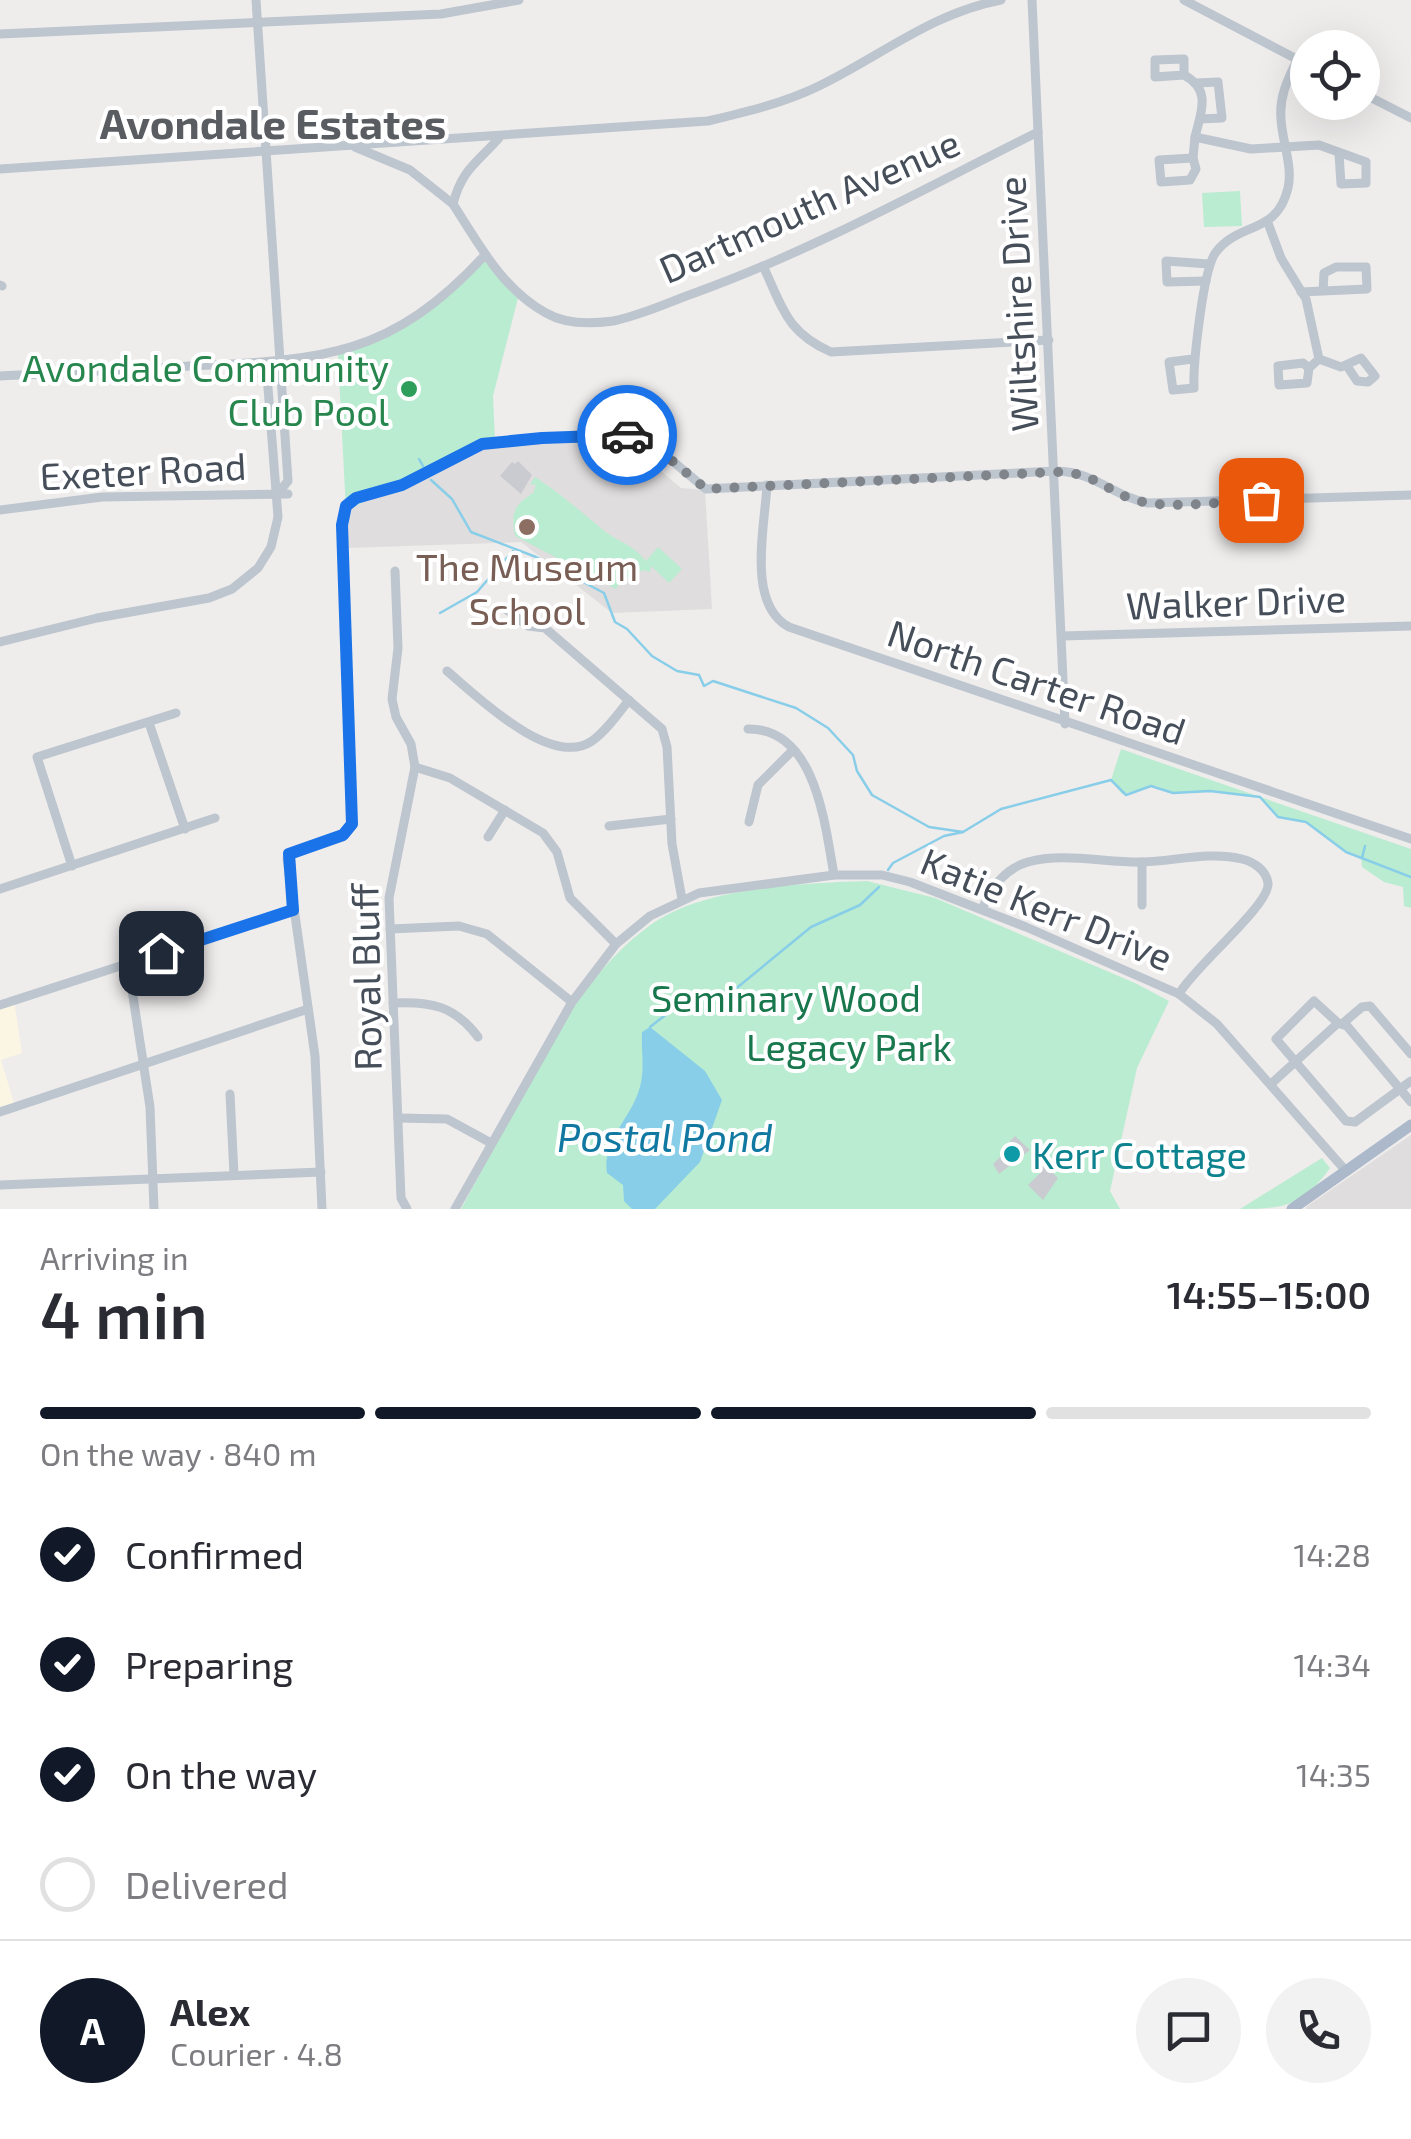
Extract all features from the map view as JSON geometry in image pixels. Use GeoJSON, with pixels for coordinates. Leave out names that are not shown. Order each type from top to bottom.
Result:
{"type":"FeatureCollection","features":[{"type":"Feature","properties":{"kind":"main road"},"geometry":{"type":"LineString","coordinates":[[1298,1207],[1411,1125]]}},
{"type":"Feature","properties":{"kind":"street"},"geometry":{"type":"LineString","coordinates":[[0,642],[96,618],[209,598],[232,589],[258,568],[271,547],[288,481],[256,0]]}},
{"type":"Feature","properties":{"kind":"street"},"geometry":{"type":"LineString","coordinates":[[0,34],[257,22],[394,10],[475,10],[519,0]]}},
{"type":"Feature","properties":{"kind":"street"},"geometry":{"type":"LineString","coordinates":[[0,168],[499,138],[708,121],[762,108],[818,87],[912,32],[979,4],[1001,0]]}},
{"type":"Feature","properties":{"kind":"street","name":"Wiltshire Drive"},"geometry":{"type":"LineString","coordinates":[[1032,0],[1066,724]]}},
{"type":"Feature","properties":{"kind":"street"},"geometry":{"type":"LineString","coordinates":[[1184,0],[1290,56]]}},
{"type":"Feature","properties":{"kind":"street"},"geometry":{"type":"LineString","coordinates":[[1193,359],[1209,264],[1226,242],[1268,223],[1282,207],[1289,184],[1280,118],[1282,91],[1290,74]]}},
{"type":"Feature","properties":{"kind":"street"},"geometry":{"type":"LineString","coordinates":[[1184,75],[1197,83],[1218,82],[1220,87],[1222,118],[1200,119]]}},
{"type":"Feature","properties":{"kind":"street"},"geometry":{"type":"LineString","coordinates":[[1193,158],[1159,160],[1160,182],[1190,180],[1196,169],[1193,158],[1204,102],[1197,83]]}},
{"type":"Feature","properties":{"kind":"street"},"geometry":{"type":"LineString","coordinates":[[1380,103],[1411,118]]}},
{"type":"Feature","properties":{"kind":"street","name":"Dartmouth Avenue"},"geometry":{"type":"LineString","coordinates":[[453,204],[485,254],[513,287],[546,314],[568,321],[612,321],[640,314],[762,266],[1038,132]]}},
{"type":"Feature","properties":{"kind":"street"},"geometry":{"type":"LineString","coordinates":[[1196,137],[1251,149],[1318,146],[1339,154]]}},
{"type":"Feature","properties":{"kind":"street"},"geometry":{"type":"LineString","coordinates":[[453,204],[459,180],[499,138]]}},
{"type":"Feature","properties":{"kind":"street"},"geometry":{"type":"LineString","coordinates":[[388,144],[388,162]]}},
{"type":"Feature","properties":{"kind":"street"},"geometry":{"type":"LineString","coordinates":[[353,146],[432,183],[453,204]]}},
{"type":"Feature","properties":{"kind":"street"},"geometry":{"type":"LineString","coordinates":[[1268,223],[1281,258],[1301,292],[1319,359],[1334,366],[1347,366]]}},
{"type":"Feature","properties":{"kind":"street"},"geometry":{"type":"LineString","coordinates":[[0,376],[318,358],[384,335],[454,288],[485,254]]}},
{"type":"Feature","properties":{"kind":"street"},"geometry":{"type":"LineString","coordinates":[[1206,282],[1167,282],[1166,261],[1209,264]]}},
{"type":"Feature","properties":{"kind":"street"},"geometry":{"type":"LineString","coordinates":[[762,266],[791,327],[831,352],[1049,340]]}},
{"type":"Feature","properties":{"kind":"street"},"geometry":{"type":"LineString","coordinates":[[1301,292],[1324,291],[1366,289],[1366,267],[1336,267],[1324,273],[1324,291]]}},
{"type":"Feature","properties":{"kind":"street"},"geometry":{"type":"LineString","coordinates":[[1309,368],[1319,359]]}},
{"type":"Feature","properties":{"kind":"street"},"geometry":{"type":"LineString","coordinates":[[266,362],[283,494]]}},
{"type":"Feature","properties":{"kind":"street"},"geometry":{"type":"LineString","coordinates":[[322,1209],[318,1077],[293,910],[289,854],[343,835],[352,824],[342,525],[351,501],[402,485],[482,444],[600,434],[646,439],[706,489],[1056,472],[1090,476],[1148,503],[1411,495]]}},
{"type":"Feature","properties":{"kind":"street","name":"North Carter Road"},"geometry":{"type":"LineString","coordinates":[[766,486],[762,585],[779,622],[1066,724],[1411,839]]}},
{"type":"Feature","properties":{"kind":"street","name":"Exeter Road"},"geometry":{"type":"LineString","coordinates":[[0,510],[102,497],[283,494]]}},
{"type":"Feature","properties":{"kind":"street"},"geometry":{"type":"LineString","coordinates":[[395,572],[398,648],[392,699],[411,744],[415,767],[450,778],[551,842],[570,898],[616,944]]}},
{"type":"Feature","properties":{"kind":"street"},"geometry":{"type":"LineString","coordinates":[[504,607],[528,626],[544,628],[662,729],[682,899]]}},
{"type":"Feature","properties":{"kind":"street","name":"Walker Drive"},"geometry":{"type":"LineString","coordinates":[[1062,636],[1411,626]]}},
{"type":"Feature","properties":{"kind":"street"},"geometry":{"type":"LineString","coordinates":[[448,671],[502,716],[560,749],[574,750],[592,742],[629,700]]}},
{"type":"Feature","properties":{"kind":"street"},"geometry":{"type":"LineString","coordinates":[[72,866],[38,757],[176,713]]}},
{"type":"Feature","properties":{"kind":"street"},"geometry":{"type":"LineString","coordinates":[[149,723],[185,829]]}},
{"type":"Feature","properties":{"kind":"street"},"geometry":{"type":"LineString","coordinates":[[748,730],[778,736],[814,783],[834,874]]}},
{"type":"Feature","properties":{"kind":"street"},"geometry":{"type":"LineString","coordinates":[[749,822],[758,785],[792,751]]}},
{"type":"Feature","properties":{"kind":"street","name":"Royal Bluff"},"geometry":{"type":"LineString","coordinates":[[407,1209],[401,1198],[390,929],[391,876],[415,767]]}},
{"type":"Feature","properties":{"kind":"street"},"geometry":{"type":"LineString","coordinates":[[488,837],[505,810]]}},
{"type":"Feature","properties":{"kind":"street"},"geometry":{"type":"LineString","coordinates":[[0,890],[215,818]]}},
{"type":"Feature","properties":{"kind":"street"},"geometry":{"type":"LineString","coordinates":[[609,826],[671,820]]}},
{"type":"Feature","properties":{"kind":"street"},"geometry":{"type":"LineString","coordinates":[[982,908],[999,878],[1030,861],[1246,860],[1264,872],[1269,886],[1264,900],[1200,963],[1179,994]]}},
{"type":"Feature","properties":{"kind":"street"},"geometry":{"type":"LineString","coordinates":[[1142,862],[1142,905]]}},
{"type":"Feature","properties":{"kind":"street","name":"Katie Kerr Drive"},"geometry":{"type":"LineString","coordinates":[[455,1209],[572,1002],[616,944],[650,916],[699,893],[834,874],[882,876],[982,908],[1179,994],[1217,1024],[1345,1170]]}},
{"type":"Feature","properties":{"kind":"street"},"geometry":{"type":"LineString","coordinates":[[0,1005],[293,910]]}},
{"type":"Feature","properties":{"kind":"street"},"geometry":{"type":"LineString","coordinates":[[390,929],[473,928],[572,1002]]}},
{"type":"Feature","properties":{"kind":"street"},"geometry":{"type":"LineString","coordinates":[[128,964],[150,1107],[154,1209]]}},
{"type":"Feature","properties":{"kind":"street"},"geometry":{"type":"LineString","coordinates":[[1411,1081],[1400,1090],[1350,1123],[1276,1039],[1277,1034],[1312,1002],[1318,1002],[1340,1024],[1400,1090],[1411,1102]]}},
{"type":"Feature","properties":{"kind":"street"},"geometry":{"type":"LineString","coordinates":[[393,1004],[434,1004],[452,1010],[478,1037]]}},
{"type":"Feature","properties":{"kind":"street"},"geometry":{"type":"LineString","coordinates":[[1271,1084],[1362,1007],[1370,1006],[1411,1054]]}},
{"type":"Feature","properties":{"kind":"street"},"geometry":{"type":"LineString","coordinates":[[0,1112],[308,1009]]}},
{"type":"Feature","properties":{"kind":"street"},"geometry":{"type":"LineString","coordinates":[[230,1094],[234,1175]]}},
{"type":"Feature","properties":{"kind":"street"},"geometry":{"type":"LineString","coordinates":[[398,1118],[447,1119],[491,1144]]}},
{"type":"Feature","properties":{"kind":"street"},"geometry":{"type":"LineString","coordinates":[[0,1185],[321,1172]]}},
{"type":"Feature","properties":{"kind":"shaded area","name":"The Museum School"},"geometry":{"type":"Polygon","coordinates":[[[594,428],[615,432],[681,488],[705,490],[712,609],[612,613],[521,542],[348,548],[346,511],[479,442],[594,428]]]}},
{"type":"Feature","properties":{"kind":"shaded area"},"geometry":{"type":"Polygon","coordinates":[[[14,1000],[22,1053],[1,1060],[14,1103],[0,1107],[0,1004],[14,1000]]]}},
{"type":"Feature","properties":{"kind":"shaded area"},"geometry":{"type":"Polygon","coordinates":[[[1411,1135],[1411,1209],[1306,1209],[1306,1207],[1411,1135]]]}},
{"type":"Feature","properties":{"kind":"green space"},"geometry":{"type":"Polygon","coordinates":[[[1240,191],[1242,226],[1204,227],[1202,193],[1240,191]]]}},
{"type":"Feature","properties":{"kind":"green space"},"geometry":{"type":"Polygon","coordinates":[[[485,261],[518,298],[493,396],[495,440],[479,442],[346,511],[338,355],[417,316],[485,261]]]}},
{"type":"Feature","properties":{"kind":"green space"},"geometry":{"type":"Polygon","coordinates":[[[535,477],[646,561],[658,547],[682,569],[669,583],[651,566],[650,572],[643,570],[631,578],[622,577],[616,589],[515,536],[515,511],[533,493],[536,485],[530,484],[535,477]]]}},
{"type":"Feature","properties":{"kind":"green space"},"geometry":{"type":"Polygon","coordinates":[[[1121,749],[1411,849],[1411,908],[1404,906],[1403,887],[1384,882],[1362,867],[1361,857],[1340,848],[1306,822],[1278,817],[1260,797],[1210,791],[1173,793],[1156,786],[1122,794],[1111,780],[1121,749]]]}},
{"type":"Feature","properties":{"kind":"green space","name":"Legacy Park"},"geometry":{"type":"Polygon","coordinates":[[[867,881],[935,898],[1169,1001],[1137,1068],[1110,1191],[1120,1209],[461,1209],[570,1012],[626,945],[658,920],[704,900],[759,889],[867,881]]]}},
{"type":"Feature","properties":{"kind":"green space"},"geometry":{"type":"Polygon","coordinates":[[[1322,1158],[1330,1168],[1301,1198],[1281,1206],[1240,1209],[1322,1158]]]}},
{"type":"Feature","properties":{"kind":"water","name":"Postal Pond"},"geometry":{"type":"Polygon","coordinates":[[[650,1027],[705,1071],[722,1100],[700,1162],[655,1209],[632,1209],[624,1201],[623,1185],[607,1173],[607,1161],[613,1139],[640,1087],[642,1032],[650,1027]]]}},
{"type":"Feature","properties":{"kind":"building"},"geometry":{"type":"Polygon","coordinates":[[[518,461],[532,475],[521,494],[500,476],[512,462],[518,461]]]}},
{"type":"Feature","properties":{"kind":"building","name":"Kerr Cottage"},"geometry":{"type":"Polygon","coordinates":[[[1015,1136],[1030,1150],[999,1174],[993,1164],[1013,1144],[1010,1141],[1015,1136]]]}},
{"type":"Feature","properties":{"kind":"building"},"geometry":{"type":"Polygon","coordinates":[[[1043,1164],[1058,1178],[1043,1200],[1028,1185],[1041,1172],[1038,1169],[1043,1164]]]}},
{"type":"Feature","properties":{"kind":"waterway"},"geometry":{"type":"LineString","coordinates":[[419,459],[423,466]]}},
{"type":"Feature","properties":{"kind":"waterway"},"geometry":{"type":"LineString","coordinates":[[431,480],[452,499],[471,532],[536,557],[604,593],[615,622],[652,656],[677,671],[699,675],[704,686],[713,681],[796,708],[828,728],[853,755],[857,771],[872,795],[929,827],[963,832]]}},
{"type":"Feature","properties":{"kind":"waterway"},"geometry":{"type":"LineString","coordinates":[[440,613],[477,592],[513,551]]}},
{"type":"Feature","properties":{"kind":"waterway"},"geometry":{"type":"LineString","coordinates":[[888,870],[893,863],[944,836],[963,832],[1001,809],[1111,780],[1126,795],[1151,786],[1173,793],[1210,791],[1260,797],[1278,817],[1306,822],[1346,852],[1411,877]]}},
{"type":"Feature","properties":{"kind":"waterway"},"geometry":{"type":"LineString","coordinates":[[1362,858],[1365,846]]}},
{"type":"Feature","properties":{"kind":"waterway"},"geometry":{"type":"LineString","coordinates":[[650,1027],[668,1013],[672,1004],[733,991],[811,927],[860,905],[879,887]]}},
{"type":"Feature","properties":{"kind":"way so far"},"geometry":{"type":"LineString","coordinates":[[627,435],[646,439],[706,489],[1077,472],[1148,503],[1261,500]]}},
{"type":"Feature","properties":{"kind":"place","name":"Avondale Community Club Pool"},"geometry":{"type":"Point","coordinates":[409,389]}},
{"type":"Feature","properties":{"kind":"place","name":"The Museum School"},"geometry":{"type":"Point","coordinates":[527,527]}},
{"type":"Feature","properties":{"kind":"place","name":"Kerr Cottage"},"geometry":{"type":"Point","coordinates":[1012,1154]}},
{"type":"Feature","properties":{"kind":"district","name":"Avondale Estates"},"geometry":{"type":"Point","coordinates":[273,122]}},
{"type":"Feature","properties":{"kind":"route"},"geometry":{"type":"LineString","coordinates":[[161,953],[293,910],[289,854],[343,835],[352,824],[342,525],[346,506],[356,498],[402,485],[452,456],[482,444],[627,435]]}},
{"type":"Feature","properties":{"kind":"park label","name":"Seminary Wood"},"geometry":{"type":"Point","coordinates":[786,997]}}]}
